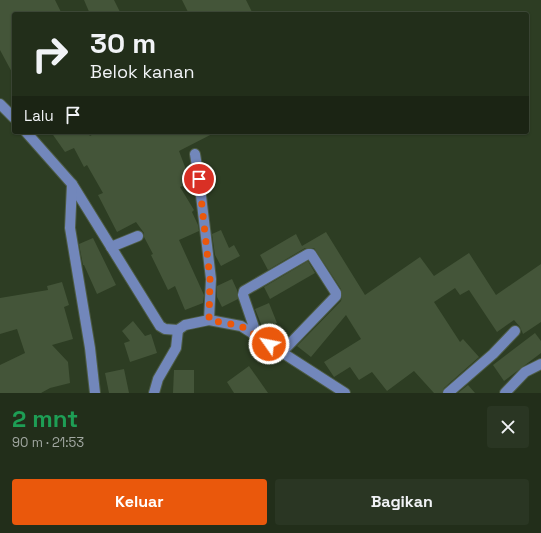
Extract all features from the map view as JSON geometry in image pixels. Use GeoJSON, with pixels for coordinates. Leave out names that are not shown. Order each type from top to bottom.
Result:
{"type":"FeatureCollection","features":[{"type":"Feature","properties":{"kind":"street"},"geometry":{"type":"LineString","coordinates":[[0,104],[12,116]]}},
{"type":"Feature","properties":{"kind":"street"},"geometry":{"type":"LineString","coordinates":[[28,134],[72,184],[160,326],[165,329],[178,330],[186,325],[209,320],[241,326],[346,393]]}},
{"type":"Feature","properties":{"kind":"street"},"geometry":{"type":"LineString","coordinates":[[195,154],[210,279],[209,320]]}},
{"type":"Feature","properties":{"kind":"street"},"geometry":{"type":"LineString","coordinates":[[72,184],[70,228],[90,348],[95,393]]}},
{"type":"Feature","properties":{"kind":"street"},"geometry":{"type":"LineString","coordinates":[[112,247],[138,236]]}},
{"type":"Feature","properties":{"kind":"street"},"geometry":{"type":"LineString","coordinates":[[257,336],[243,295],[244,291],[308,254],[311,254],[336,293],[336,296],[282,352]]}},
{"type":"Feature","properties":{"kind":"street"},"geometry":{"type":"LineString","coordinates":[[154,393],[158,379],[176,348],[178,330]]}},
{"type":"Feature","properties":{"kind":"street"},"geometry":{"type":"LineString","coordinates":[[448,393],[493,354],[515,331]]}},
{"type":"Feature","properties":{"kind":"street"},"geometry":{"type":"LineString","coordinates":[[505,393],[525,372],[541,364]]}},
{"type":"Feature","properties":{"kind":"building"},"geometry":{"type":"Polygon","coordinates":[[[0,0],[55,0],[61,12],[12,12],[12,72],[0,50],[0,0]]]}},
{"type":"Feature","properties":{"kind":"building"},"geometry":{"type":"Polygon","coordinates":[[[84,0],[114,0],[120,12],[89,12],[84,0]]]}},
{"type":"Feature","properties":{"kind":"building"},"geometry":{"type":"Polygon","coordinates":[[[182,0],[246,0],[252,12],[188,12],[182,0]]]}},
{"type":"Feature","properties":{"kind":"building"},"geometry":{"type":"Polygon","coordinates":[[[52,134],[88,134],[90,136],[94,134],[212,134],[179,151],[191,183],[180,187],[194,210],[192,212],[199,231],[179,240],[204,295],[203,303],[185,310],[175,286],[168,290],[151,255],[153,254],[144,237],[144,233],[136,222],[117,232],[98,195],[103,193],[87,165],[84,167],[74,148],[65,152],[52,134]]]}},
{"type":"Feature","properties":{"kind":"building"},"geometry":{"type":"Polygon","coordinates":[[[221,230],[229,248],[234,245],[240,256],[221,266],[215,255],[212,234],[221,230]]]}},
{"type":"Feature","properties":{"kind":"building"},"geometry":{"type":"Polygon","coordinates":[[[326,232],[365,295],[420,257],[434,276],[469,253],[496,295],[541,264],[541,322],[523,334],[520,327],[514,320],[497,332],[469,290],[460,295],[455,288],[434,302],[460,342],[463,339],[479,357],[444,388],[442,393],[434,393],[414,371],[387,391],[372,372],[359,380],[350,367],[334,377],[324,362],[361,339],[346,315],[311,357],[297,346],[341,301],[341,289],[314,248],[305,248],[268,270],[260,255],[296,234],[302,246],[326,232]]]}},
{"type":"Feature","properties":{"kind":"building"},"geometry":{"type":"Polygon","coordinates":[[[93,238],[116,285],[97,294],[83,265],[79,244],[93,238]]]}},
{"type":"Feature","properties":{"kind":"building"},"geometry":{"type":"Polygon","coordinates":[[[308,261],[315,273],[270,299],[264,287],[308,261]]]}},
{"type":"Feature","properties":{"kind":"building"},"geometry":{"type":"Polygon","coordinates":[[[232,279],[237,290],[238,299],[222,307],[217,297],[217,286],[232,279]]]}},
{"type":"Feature","properties":{"kind":"building"},"geometry":{"type":"Polygon","coordinates":[[[62,282],[69,305],[64,307],[73,339],[52,345],[68,362],[70,383],[50,388],[41,393],[0,393],[0,365],[25,353],[17,329],[0,334],[0,298],[48,290],[47,286],[62,282]]]}},
{"type":"Feature","properties":{"kind":"building"},"geometry":{"type":"Polygon","coordinates":[[[269,303],[277,323],[263,329],[255,309],[269,303]]]}},
{"type":"Feature","properties":{"kind":"building"},"geometry":{"type":"Polygon","coordinates":[[[133,321],[145,336],[151,334],[157,353],[130,362],[124,343],[130,341],[122,331],[133,321]]]}},
{"type":"Feature","properties":{"kind":"building"},"geometry":{"type":"Polygon","coordinates":[[[535,333],[541,341],[541,353],[504,381],[493,365],[535,333]]]}},
{"type":"Feature","properties":{"kind":"building"},"geometry":{"type":"Polygon","coordinates":[[[249,366],[268,393],[234,393],[227,382],[249,366]]]}},
{"type":"Feature","properties":{"kind":"building"},"geometry":{"type":"Polygon","coordinates":[[[124,369],[129,393],[109,393],[105,373],[124,369]]]}},
{"type":"Feature","properties":{"kind":"building"},"geometry":{"type":"Polygon","coordinates":[[[174,370],[194,370],[194,393],[173,393],[174,370]]]}},
{"type":"Feature","properties":{"kind":"building"},"geometry":{"type":"Polygon","coordinates":[[[468,385],[475,393],[458,393],[468,385]]]}},
{"type":"Feature","properties":{"kind":"route"},"geometry":{"type":"LineString","coordinates":[[199,179],[210,279],[209,320],[241,326],[269,344]]}}]}
